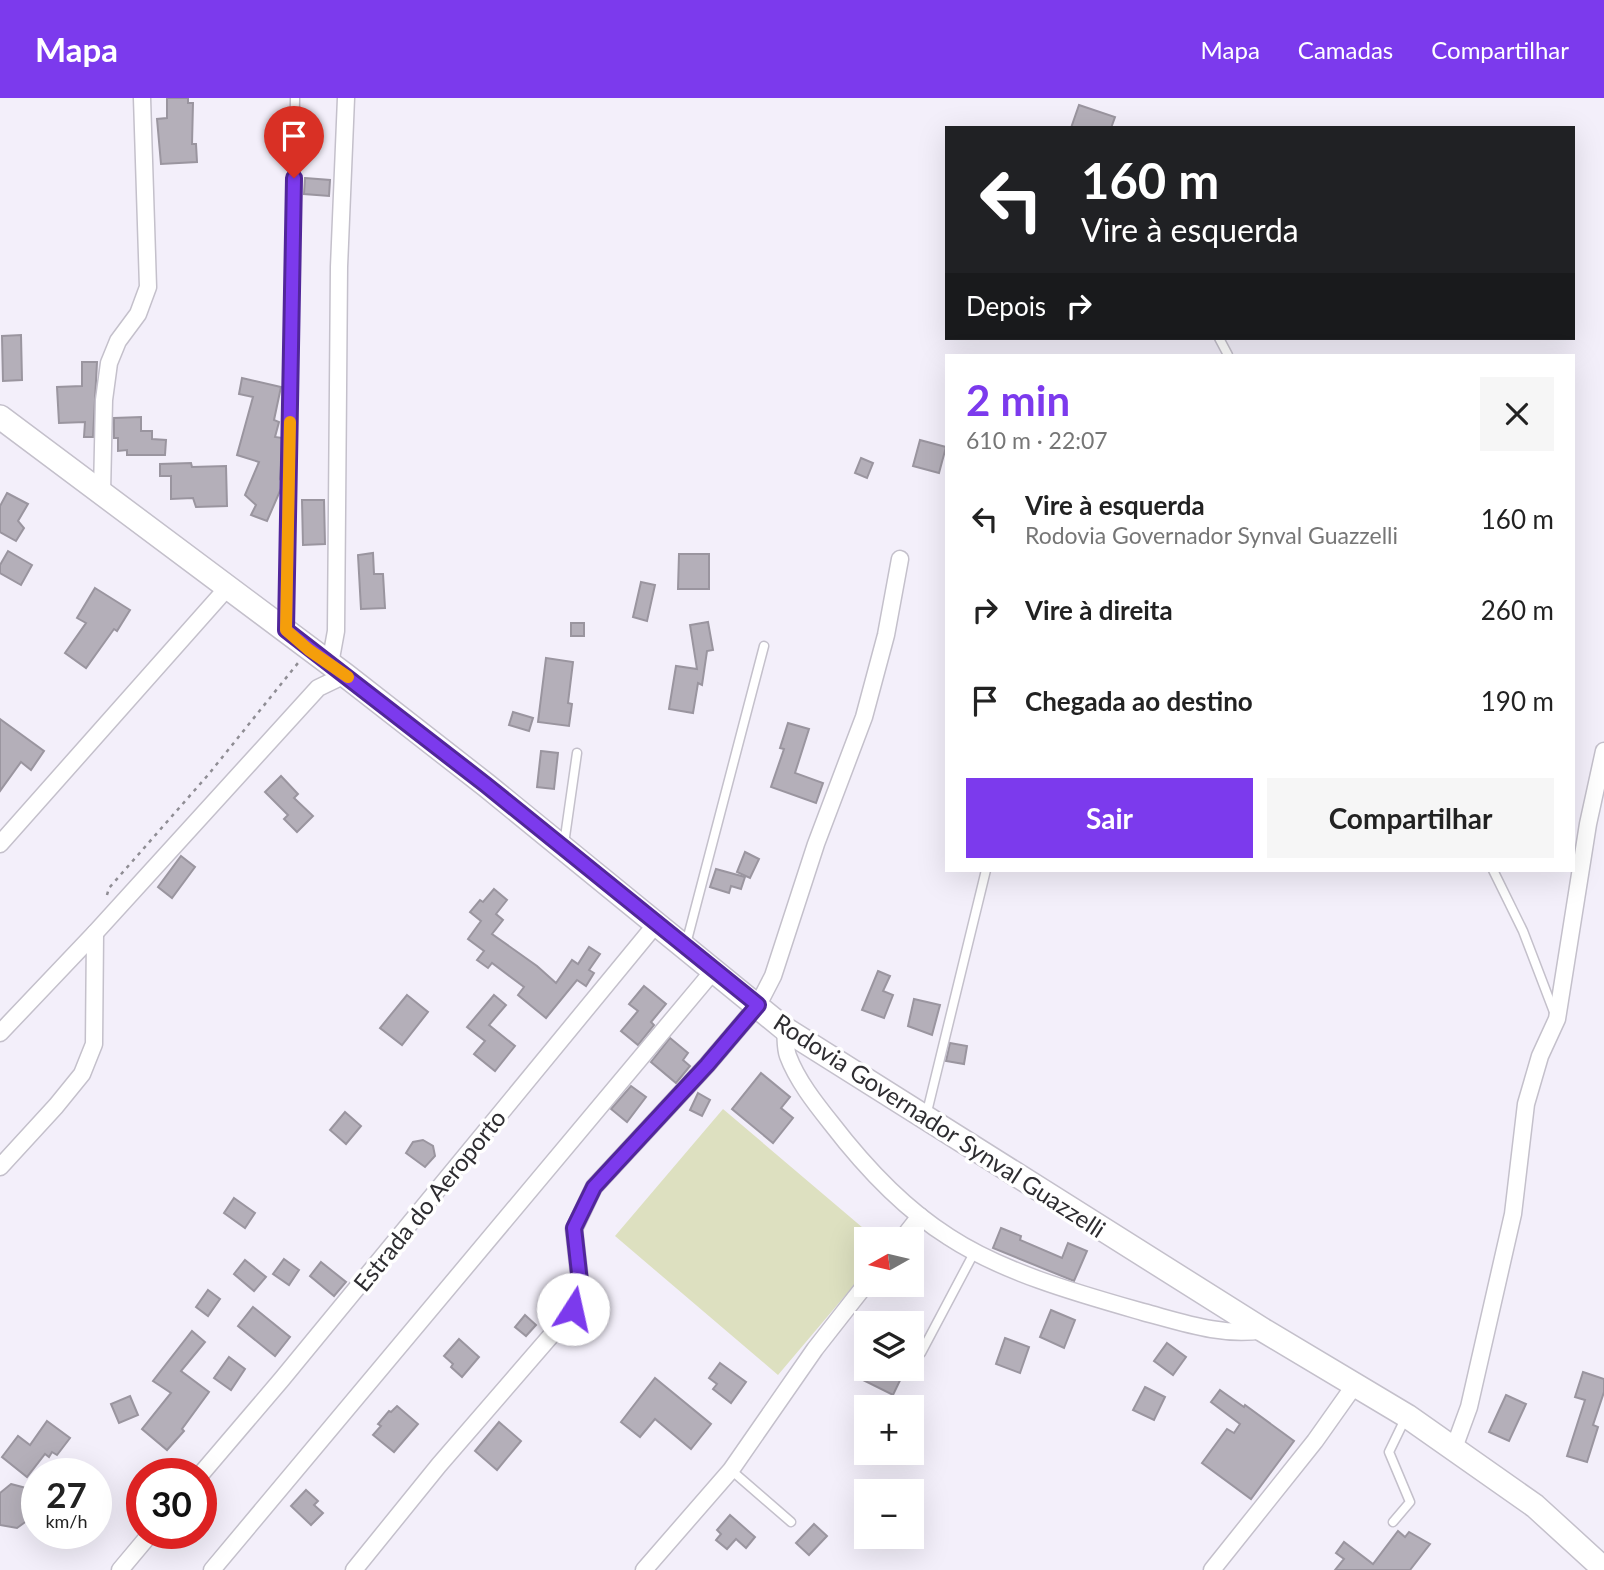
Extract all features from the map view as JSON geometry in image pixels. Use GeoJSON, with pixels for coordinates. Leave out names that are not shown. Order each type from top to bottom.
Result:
{"type":"FeatureCollection","features":[{"type":"Feature","properties":{"kind":"main road","name":"Rodovia Governador Synval Guazzelli"},"geometry":{"type":"LineString","coordinates":[[0,417],[337,669],[785,1029],[1263,1330],[1407,1416],[1535,1506],[1604,1569]]}},
{"type":"Feature","properties":{"kind":"street"},"geometry":{"type":"LineString","coordinates":[[103,493],[104,400],[109,363],[118,341],[138,314],[148,287],[142,98]]}},
{"type":"Feature","properties":{"kind":"street"},"geometry":{"type":"LineString","coordinates":[[0,1033],[337,669],[335,631],[339,267],[346,98]]}},
{"type":"Feature","properties":{"kind":"street"},"geometry":{"type":"LineString","coordinates":[[354,1570],[439,1465],[573,1309],[580,1282],[574,1228],[594,1187],[707,1065],[758,1005],[773,975],[816,844],[864,717],[886,635],[900,559]]}},
{"type":"Feature","properties":{"kind":"street"},"geometry":{"type":"LineString","coordinates":[[0,844],[228,587]]}},
{"type":"Feature","properties":{"kind":"street"},"geometry":{"type":"LineString","coordinates":[[1454,1448],[1469,1407],[1513,1214],[1527,1104],[1540,1056],[1557,1019],[1588,824],[1604,751]]}},
{"type":"Feature","properties":{"kind":"street","name":"Estrada do Aeroporto"},"geometry":{"type":"LineString","coordinates":[[215,1458],[656,924]]}},
{"type":"Feature","properties":{"kind":"street"},"geometry":{"type":"LineString","coordinates":[[0,1167],[82,1074],[94,1044],[95,933]]}},
{"type":"Feature","properties":{"kind":"street"},"geometry":{"type":"LineString","coordinates":[[212,1570],[714,970]]}},
{"type":"Feature","properties":{"kind":"street"},"geometry":{"type":"LineString","coordinates":[[785,1029],[787,1054],[821,1110],[853,1152],[920,1216],[949,1238],[1038,1279],[1181,1322],[1245,1333],[1263,1330]]}},
{"type":"Feature","properties":{"kind":"street"},"geometry":{"type":"LineString","coordinates":[[911,1227],[920,1216]]}},
{"type":"Feature","properties":{"kind":"street"},"geometry":{"type":"LineString","coordinates":[[644,1570],[731,1470],[815,1349],[856,1297]]}},
{"type":"Feature","properties":{"kind":"street"},"geometry":{"type":"LineString","coordinates":[[1212,1570],[1315,1441],[1354,1386]]}},
{"type":"Feature","properties":{"kind":"street"},"geometry":{"type":"LineString","coordinates":[[120,1570],[138,1549]]}},
{"type":"Feature","properties":{"kind":"lane"},"geometry":{"type":"LineString","coordinates":[[286,630],[295,98]]}},
{"type":"Feature","properties":{"kind":"lane"},"geometry":{"type":"LineString","coordinates":[[685,947],[764,646]]}},
{"type":"Feature","properties":{"kind":"lane"},"geometry":{"type":"LineString","coordinates":[[564,849],[577,753]]}},
{"type":"Feature","properties":{"kind":"lane"},"geometry":{"type":"LineString","coordinates":[[925,1119],[986,872]]}},
{"type":"Feature","properties":{"kind":"lane"},"geometry":{"type":"LineString","coordinates":[[1494,872],[1523,931],[1557,1019]]}},
{"type":"Feature","properties":{"kind":"lane"},"geometry":{"type":"LineString","coordinates":[[924,1347],[975,1251]]}},
{"type":"Feature","properties":{"kind":"lane"},"geometry":{"type":"LineString","coordinates":[[1393,1522],[1410,1502],[1389,1452],[1407,1416]]}},
{"type":"Feature","properties":{"kind":"lane"},"geometry":{"type":"LineString","coordinates":[[731,1470],[791,1522]]}},
{"type":"Feature","properties":{"kind":"path"},"geometry":{"type":"LineString","coordinates":[[105,900],[109,888],[208,775],[309,650]]}},
{"type":"Feature","properties":{"kind":"green space"},"geometry":{"type":"Polygon","coordinates":[[[723,1109],[862,1227],[854,1227],[854,1285],[778,1375],[615,1236],[723,1109]]]}},
{"type":"Feature","properties":{"kind":"building"},"geometry":{"type":"Polygon","coordinates":[[[167,98],[188,98],[188,103],[193,103],[192,144],[196,144],[197,162],[161,164],[157,119],[167,118],[167,98]]]}},
{"type":"Feature","properties":{"kind":"building"},"geometry":{"type":"Polygon","coordinates":[[[1079,105],[1115,117],[1112,126],[1072,126],[1079,105]]]}},
{"type":"Feature","properties":{"kind":"building"},"geometry":{"type":"Polygon","coordinates":[[[305,178],[330,180],[329,196],[304,194],[305,178]]]}},
{"type":"Feature","properties":{"kind":"building"},"geometry":{"type":"Polygon","coordinates":[[[21,335],[22,380],[3,381],[2,336],[21,335]]]}},
{"type":"Feature","properties":{"kind":"building"},"geometry":{"type":"Polygon","coordinates":[[[82,362],[97,362],[93,437],[84,437],[85,422],[59,423],[57,387],[82,386],[82,362]]]}},
{"type":"Feature","properties":{"kind":"building"},"geometry":{"type":"Polygon","coordinates":[[[242,378],[281,387],[274,420],[279,422],[275,437],[283,438],[280,479],[283,484],[267,521],[251,515],[256,505],[245,495],[259,462],[237,455],[253,397],[239,394],[242,378]]]}},
{"type":"Feature","properties":{"kind":"building"},"geometry":{"type":"Polygon","coordinates":[[[141,417],[141,431],[152,431],[152,439],[166,440],[165,455],[127,455],[127,450],[118,451],[118,438],[114,438],[114,418],[141,417]]]}},
{"type":"Feature","properties":{"kind":"building"},"geometry":{"type":"Polygon","coordinates":[[[920,440],[945,447],[939,473],[913,466],[920,440]]]}},
{"type":"Feature","properties":{"kind":"building"},"geometry":{"type":"Polygon","coordinates":[[[861,458],[873,463],[867,478],[855,473],[861,458]]]}},
{"type":"Feature","properties":{"kind":"building"},"geometry":{"type":"Polygon","coordinates":[[[191,463],[192,467],[226,466],[227,506],[196,507],[193,498],[171,499],[171,476],[160,476],[160,464],[191,463]]]}},
{"type":"Feature","properties":{"kind":"building"},"geometry":{"type":"Polygon","coordinates":[[[7,493],[28,504],[18,521],[24,528],[16,541],[0,532],[0,506],[7,493]]]}},
{"type":"Feature","properties":{"kind":"building"},"geometry":{"type":"Polygon","coordinates":[[[302,500],[324,500],[325,544],[303,545],[302,500]]]}},
{"type":"Feature","properties":{"kind":"building"},"geometry":{"type":"Polygon","coordinates":[[[8,551],[32,565],[21,585],[0,573],[0,565],[8,551]]]}},
{"type":"Feature","properties":{"kind":"building"},"geometry":{"type":"Polygon","coordinates":[[[373,553],[374,574],[383,574],[385,608],[361,609],[358,555],[373,553]]]}},
{"type":"Feature","properties":{"kind":"building"},"geometry":{"type":"Polygon","coordinates":[[[679,554],[709,554],[709,589],[678,589],[679,554]]]}},
{"type":"Feature","properties":{"kind":"building"},"geometry":{"type":"Polygon","coordinates":[[[641,582],[655,585],[647,621],[633,617],[641,582]]]}},
{"type":"Feature","properties":{"kind":"building"},"geometry":{"type":"Polygon","coordinates":[[[95,588],[130,610],[117,631],[114,629],[86,668],[65,653],[86,623],[77,618],[95,588]]]}},
{"type":"Feature","properties":{"kind":"building"},"geometry":{"type":"Polygon","coordinates":[[[708,622],[713,650],[707,651],[702,685],[698,683],[693,713],[669,709],[676,666],[697,669],[690,625],[708,622]]]}},
{"type":"Feature","properties":{"kind":"building"},"geometry":{"type":"Polygon","coordinates":[[[571,623],[584,623],[584,636],[571,636],[571,623]]]}},
{"type":"Feature","properties":{"kind":"building"},"geometry":{"type":"Polygon","coordinates":[[[546,658],[573,662],[568,703],[572,704],[569,726],[538,722],[546,658]]]}},
{"type":"Feature","properties":{"kind":"building"},"geometry":{"type":"Polygon","coordinates":[[[513,712],[533,718],[529,731],[509,725],[513,712]]]}},
{"type":"Feature","properties":{"kind":"building"},"geometry":{"type":"Polygon","coordinates":[[[0,719],[44,751],[31,770],[21,762],[0,791],[0,719]]]}},
{"type":"Feature","properties":{"kind":"building"},"geometry":{"type":"Polygon","coordinates":[[[788,723],[809,729],[795,773],[823,783],[816,803],[771,787],[784,749],[780,748],[788,723]]]}},
{"type":"Feature","properties":{"kind":"building"},"geometry":{"type":"Polygon","coordinates":[[[541,751],[558,753],[554,789],[537,787],[541,751]]]}},
{"type":"Feature","properties":{"kind":"building"},"geometry":{"type":"Polygon","coordinates":[[[281,776],[298,794],[294,798],[313,816],[297,832],[284,819],[288,815],[265,792],[281,776]]]}},
{"type":"Feature","properties":{"kind":"building"},"geometry":{"type":"Polygon","coordinates":[[[745,852],[759,859],[750,878],[737,872],[745,852]]]}},
{"type":"Feature","properties":{"kind":"building"},"geometry":{"type":"Polygon","coordinates":[[[181,856],[195,867],[172,898],[158,887],[181,856]]]}},
{"type":"Feature","properties":{"kind":"building"},"geometry":{"type":"Polygon","coordinates":[[[716,869],[745,877],[741,889],[731,886],[729,893],[710,887],[716,869]]]}},
{"type":"Feature","properties":{"kind":"building"},"geometry":{"type":"Polygon","coordinates":[[[494,889],[507,900],[496,914],[503,920],[492,934],[556,983],[572,960],[578,964],[589,947],[600,954],[589,970],[594,973],[586,986],[577,980],[546,1018],[518,995],[524,987],[492,963],[488,968],[477,960],[484,951],[468,939],[481,921],[470,912],[494,889]]]}},
{"type":"Feature","properties":{"kind":"building"},"geometry":{"type":"Polygon","coordinates":[[[878,971],[890,976],[883,991],[893,995],[884,1018],[862,1010],[878,971]]]}},
{"type":"Feature","properties":{"kind":"building"},"geometry":{"type":"Polygon","coordinates":[[[644,986],[666,1004],[651,1022],[654,1025],[638,1045],[621,1031],[638,1011],[629,1004],[644,986]]]}},
{"type":"Feature","properties":{"kind":"building"},"geometry":{"type":"Polygon","coordinates":[[[407,995],[428,1012],[402,1045],[380,1028],[407,995]]]}},
{"type":"Feature","properties":{"kind":"building"},"geometry":{"type":"Polygon","coordinates":[[[494,995],[506,1005],[489,1025],[515,1046],[495,1071],[474,1054],[485,1041],[467,1027],[494,995]]]}},
{"type":"Feature","properties":{"kind":"building"},"geometry":{"type":"Polygon","coordinates":[[[914,999],[940,1005],[932,1035],[908,1026],[914,999]]]}},
{"type":"Feature","properties":{"kind":"building"},"geometry":{"type":"Polygon","coordinates":[[[670,1038],[688,1053],[683,1060],[690,1066],[676,1083],[651,1062],[670,1038]]]}},
{"type":"Feature","properties":{"kind":"building"},"geometry":{"type":"Polygon","coordinates":[[[950,1043],[967,1046],[964,1064],[946,1061],[950,1043]]]}},
{"type":"Feature","properties":{"kind":"building"},"geometry":{"type":"Polygon","coordinates":[[[761,1073],[790,1097],[781,1108],[793,1118],[773,1143],[732,1109],[761,1073]]]}},
{"type":"Feature","properties":{"kind":"building"},"geometry":{"type":"Polygon","coordinates":[[[631,1086],[646,1097],[627,1122],[611,1109],[631,1086]]]}},
{"type":"Feature","properties":{"kind":"building"},"geometry":{"type":"Polygon","coordinates":[[[698,1093],[710,1100],[702,1116],[690,1110],[698,1093]]]}},
{"type":"Feature","properties":{"kind":"building"},"geometry":{"type":"Polygon","coordinates":[[[345,1112],[361,1126],[346,1144],[330,1130],[345,1112]]]}},
{"type":"Feature","properties":{"kind":"building"},"geometry":{"type":"Polygon","coordinates":[[[423,1140],[433,1146],[435,1156],[425,1167],[406,1153],[413,1142],[423,1140]]]}},
{"type":"Feature","properties":{"kind":"building"},"geometry":{"type":"Polygon","coordinates":[[[234,1198],[255,1213],[245,1228],[224,1213],[234,1198]]]}},
{"type":"Feature","properties":{"kind":"building"},"geometry":{"type":"Polygon","coordinates":[[[1001,1228],[1021,1236],[1020,1240],[1062,1258],[1068,1243],[1087,1251],[1074,1281],[993,1248],[1001,1228]]]}},
{"type":"Feature","properties":{"kind":"building"},"geometry":{"type":"Polygon","coordinates":[[[284,1259],[299,1270],[289,1285],[273,1274],[284,1259]]]}},
{"type":"Feature","properties":{"kind":"building"},"geometry":{"type":"Polygon","coordinates":[[[245,1260],[266,1277],[254,1291],[234,1274],[245,1260]]]}},
{"type":"Feature","properties":{"kind":"building"},"geometry":{"type":"Polygon","coordinates":[[[321,1262],[346,1282],[334,1296],[310,1276],[321,1262]]]}},
{"type":"Feature","properties":{"kind":"building"},"geometry":{"type":"Polygon","coordinates":[[[208,1290],[220,1299],[208,1316],[196,1307],[208,1290]]]}},
{"type":"Feature","properties":{"kind":"building"},"geometry":{"type":"Polygon","coordinates":[[[253,1307],[290,1337],[275,1356],[238,1326],[253,1307]]]}},
{"type":"Feature","properties":{"kind":"building"},"geometry":{"type":"Polygon","coordinates":[[[1051,1310],[1075,1320],[1064,1348],[1040,1337],[1051,1310]]]}},
{"type":"Feature","properties":{"kind":"building"},"geometry":{"type":"Polygon","coordinates":[[[525,1315],[536,1325],[526,1336],[515,1327],[525,1315]]]}},
{"type":"Feature","properties":{"kind":"building"},"geometry":{"type":"Polygon","coordinates":[[[192,1331],[205,1342],[181,1371],[209,1392],[182,1429],[184,1431],[167,1450],[142,1429],[171,1393],[153,1381],[192,1331]]]}},
{"type":"Feature","properties":{"kind":"building"},"geometry":{"type":"Polygon","coordinates":[[[1005,1338],[1029,1347],[1020,1373],[996,1364],[1005,1338]]]}},
{"type":"Feature","properties":{"kind":"building"},"geometry":{"type":"Polygon","coordinates":[[[459,1339],[479,1357],[462,1377],[444,1356],[459,1339]]]}},
{"type":"Feature","properties":{"kind":"building"},"geometry":{"type":"Polygon","coordinates":[[[1167,1343],[1186,1357],[1173,1375],[1154,1361],[1167,1343]]]}},
{"type":"Feature","properties":{"kind":"building"},"geometry":{"type":"Polygon","coordinates":[[[229,1357],[245,1369],[231,1390],[214,1378],[229,1357]]]}},
{"type":"Feature","properties":{"kind":"building"},"geometry":{"type":"Polygon","coordinates":[[[720,1363],[746,1382],[731,1403],[713,1389],[717,1384],[709,1378],[720,1363]]]}},
{"type":"Feature","properties":{"kind":"building"},"geometry":{"type":"Polygon","coordinates":[[[1583,1372],[1604,1379],[1604,1392],[1593,1425],[1598,1427],[1587,1462],[1567,1456],[1585,1400],[1575,1397],[1583,1372]]]}},
{"type":"Feature","properties":{"kind":"building"},"geometry":{"type":"Polygon","coordinates":[[[655,1378],[711,1424],[691,1449],[655,1419],[640,1437],[621,1422],[655,1378]]]}},
{"type":"Feature","properties":{"kind":"building"},"geometry":{"type":"Polygon","coordinates":[[[865,1381],[900,1381],[893,1395],[865,1381]]]}},
{"type":"Feature","properties":{"kind":"building"},"geometry":{"type":"Polygon","coordinates":[[[1145,1387],[1165,1397],[1154,1420],[1133,1410],[1145,1387]]]}},
{"type":"Feature","properties":{"kind":"building"},"geometry":{"type":"Polygon","coordinates":[[[1220,1390],[1294,1441],[1251,1499],[1202,1463],[1227,1429],[1234,1433],[1240,1424],[1211,1402],[1220,1390]]]}},
{"type":"Feature","properties":{"kind":"building"},"geometry":{"type":"Polygon","coordinates":[[[1506,1395],[1526,1404],[1509,1441],[1489,1432],[1506,1395]]]}},
{"type":"Feature","properties":{"kind":"building"},"geometry":{"type":"Polygon","coordinates":[[[130,1396],[138,1415],[119,1423],[111,1404],[130,1396]]]}},
{"type":"Feature","properties":{"kind":"building"},"geometry":{"type":"Polygon","coordinates":[[[397,1406],[418,1424],[394,1452],[373,1435],[381,1426],[378,1424],[397,1406]]]}},
{"type":"Feature","properties":{"kind":"building"},"geometry":{"type":"Polygon","coordinates":[[[47,1421],[70,1438],[57,1455],[52,1452],[49,1457],[45,1454],[42,1458],[21,1458],[21,1472],[2,1457],[18,1436],[30,1445],[47,1421]]]}},
{"type":"Feature","properties":{"kind":"building"},"geometry":{"type":"Polygon","coordinates":[[[499,1422],[521,1441],[497,1470],[475,1451],[499,1422]]]}},
{"type":"Feature","properties":{"kind":"building"},"geometry":{"type":"Polygon","coordinates":[[[11,1484],[21,1487],[21,1525],[17,1528],[0,1525],[0,1493],[11,1484]]]}},
{"type":"Feature","properties":{"kind":"building"},"geometry":{"type":"Polygon","coordinates":[[[306,1490],[318,1501],[314,1505],[323,1513],[311,1525],[291,1506],[306,1490]]]}},
{"type":"Feature","properties":{"kind":"building"},"geometry":{"type":"Polygon","coordinates":[[[730,1515],[755,1537],[746,1548],[736,1539],[727,1549],[716,1540],[721,1534],[717,1530],[730,1515]]]}},
{"type":"Feature","properties":{"kind":"building"},"geometry":{"type":"Polygon","coordinates":[[[814,1524],[827,1536],[809,1555],[796,1543],[814,1524]]]}},
{"type":"Feature","properties":{"kind":"building"},"geometry":{"type":"Polygon","coordinates":[[[1398,1531],[1405,1537],[1409,1532],[1430,1544],[1410,1570],[1335,1570],[1344,1559],[1336,1553],[1344,1542],[1373,1564],[1398,1531]]]}},
{"type":"Feature","properties":{"kind":"slow traffic"},"geometry":{"type":"LineString","coordinates":[[290,422],[286,630],[348,677]]}},
{"type":"Feature","properties":{"kind":"route"},"geometry":{"type":"LineString","coordinates":[[294,178],[286,630],[486,785],[758,1005],[707,1065],[594,1187],[574,1228],[580,1282],[573,1309]]}}]}
